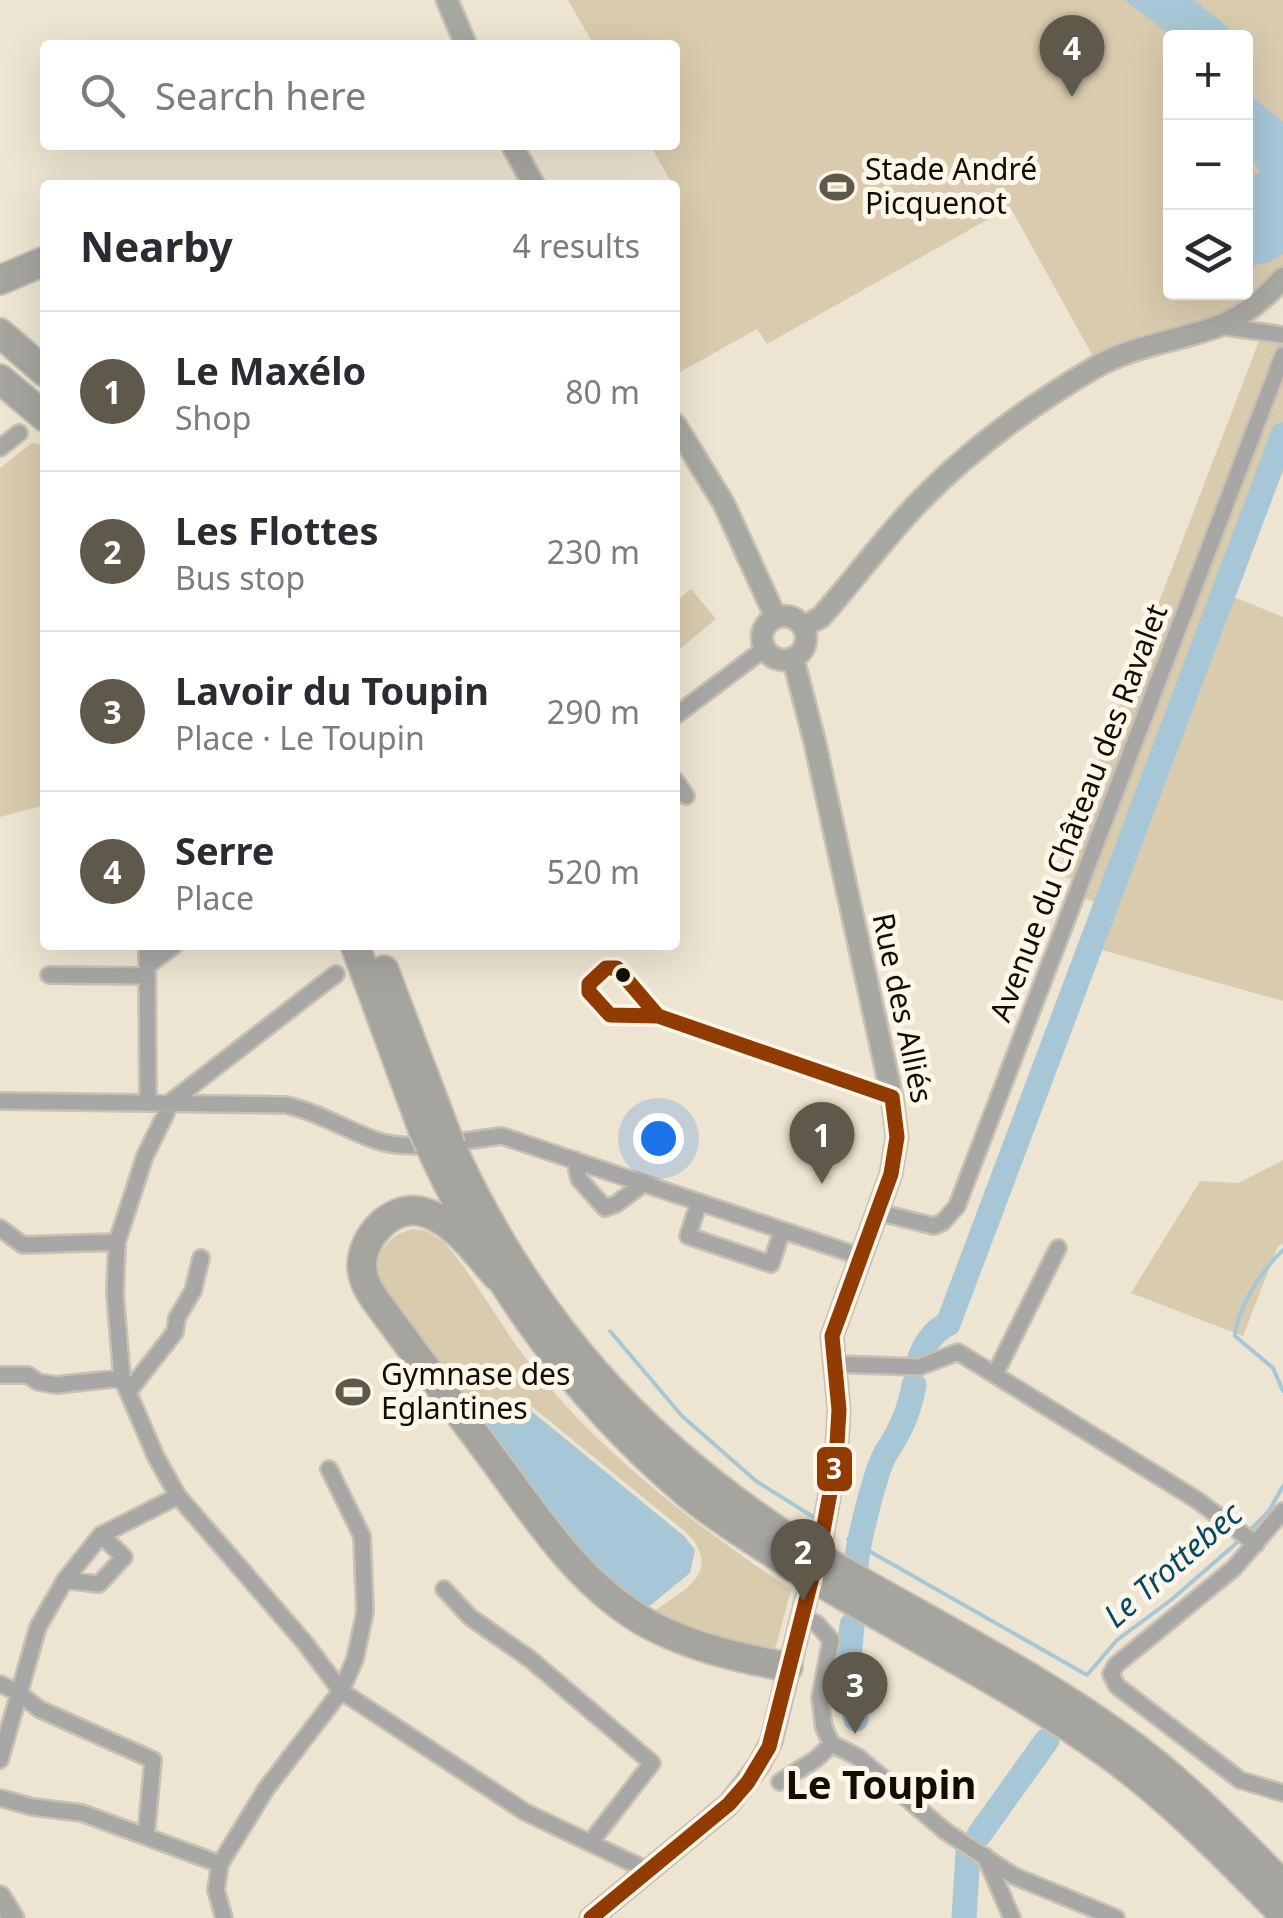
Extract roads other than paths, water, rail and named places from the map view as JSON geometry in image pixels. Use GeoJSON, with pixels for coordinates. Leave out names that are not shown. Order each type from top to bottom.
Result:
{"type":"FeatureCollection","features":[{"type":"Feature","properties":{"kind":"highway"},"geometry":{"type":"LineString","coordinates":[[0,280],[40,265]]}},
{"type":"Feature","properties":{"kind":"highway"},"geometry":{"type":"LineString","coordinates":[[0,334],[40,368]]}},
{"type":"Feature","properties":{"kind":"highway"},"geometry":{"type":"LineString","coordinates":[[0,360],[40,394]]}},
{"type":"Feature","properties":{"kind":"highway"},"geometry":{"type":"LineString","coordinates":[[0,378],[40,413]]}},
{"type":"Feature","properties":{"kind":"highway"},"geometry":{"type":"LineString","coordinates":[[356,950],[497,1276]]}},
{"type":"Feature","properties":{"kind":"highway"},"geometry":{"type":"LineString","coordinates":[[377,950],[437,1138],[531,1293],[630,1411],[704,1479],[848,1586],[1111,1756],[1173,1806],[1283,1914]]}},
{"type":"Feature","properties":{"kind":"highway"},"geometry":{"type":"LineString","coordinates":[[788,1667],[728,1656],[676,1637],[626,1610],[585,1575],[541,1523],[365,1284],[364,1250],[380,1225],[404,1212],[417,1211],[452,1228],[497,1276],[538,1334],[615,1425],[689,1494],[806,1552]]}},
{"type":"Feature","properties":{"kind":"highway"},"geometry":{"type":"LineString","coordinates":[[848,1586],[1078,1706],[1192,1793],[1283,1886]]}},
{"type":"Feature","properties":{"kind":"street"},"geometry":{"type":"LineString","coordinates":[[447,0],[464,40]]}},
{"type":"Feature","properties":{"kind":"street"},"geometry":{"type":"LineString","coordinates":[[515,150],[531,180]]}},
{"type":"Feature","properties":{"kind":"street"},"geometry":{"type":"LineString","coordinates":[[803,627],[821,617],[920,500],[979,445],[1100,365],[1148,345],[1220,326],[1258,303],[1283,278]]}},
{"type":"Feature","properties":{"kind":"street"},"geometry":{"type":"LineString","coordinates":[[1220,326],[1283,335]]}},
{"type":"Feature","properties":{"kind":"street","name":"Avenue du Château des Ravalet"},"geometry":{"type":"LineString","coordinates":[[878,1212],[934,1226],[957,1206],[1283,356]]}},
{"type":"Feature","properties":{"kind":"street"},"geometry":{"type":"LineString","coordinates":[[680,432],[724,504],[776,618]]}},
{"type":"Feature","properties":{"kind":"street"},"geometry":{"type":"LineString","coordinates":[[0,448],[19,433]]}},
{"type":"Feature","properties":{"kind":"street"},"geometry":{"type":"LineString","coordinates":[[776,618],[794,619],[803,627],[806,641],[793,658],[774,658],[764,649],[763,631],[776,618]]}},
{"type":"Feature","properties":{"kind":"street"},"geometry":{"type":"LineString","coordinates":[[680,712],[764,649]]}},
{"type":"Feature","properties":{"kind":"street","name":"Rue des Alliés"},"geometry":{"type":"LineString","coordinates":[[793,658],[820,761],[892,1097],[896,1148],[878,1212],[832,1336],[839,1410],[836,1460],[806,1552]]}},
{"type":"Feature","properties":{"kind":"street"},"geometry":{"type":"LineString","coordinates":[[680,787],[686,796]]}},
{"type":"Feature","properties":{"kind":"street"},"geometry":{"type":"LineString","coordinates":[[146,950],[148,1101]]}},
{"type":"Feature","properties":{"kind":"street"},"geometry":{"type":"LineString","coordinates":[[49,975],[147,971],[170,950]]}},
{"type":"Feature","properties":{"kind":"street"},"geometry":{"type":"LineString","coordinates":[[336,974],[172,1101],[145,1156],[117,1242],[116,1294],[125,1385],[156,1458],[178,1496],[305,1642],[341,1691],[525,1812],[648,1870]]}},
{"type":"Feature","properties":{"kind":"street"},"geometry":{"type":"LineString","coordinates":[[0,1101],[286,1105],[310,1110],[392,1144],[502,1136],[859,1256]]}},
{"type":"Feature","properties":{"kind":"street"},"geometry":{"type":"LineString","coordinates":[[575,1160],[578,1179],[605,1208],[643,1184]]}},
{"type":"Feature","properties":{"kind":"street"},"geometry":{"type":"LineString","coordinates":[[699,1202],[688,1236],[771,1264],[782,1231]]}},
{"type":"Feature","properties":{"kind":"street"},"geometry":{"type":"LineString","coordinates":[[0,1228],[23,1244],[117,1242]]}},
{"type":"Feature","properties":{"kind":"street"},"geometry":{"type":"LineString","coordinates":[[995,1374],[1058,1248]]}},
{"type":"Feature","properties":{"kind":"street"},"geometry":{"type":"LineString","coordinates":[[0,1375],[28,1375],[38,1382],[56,1385],[125,1385],[175,1332],[177,1318],[193,1292],[201,1258]]}},
{"type":"Feature","properties":{"kind":"street"},"geometry":{"type":"LineString","coordinates":[[834,1364],[919,1368],[958,1352],[1239,1529],[1256,1544]]}},
{"type":"Feature","properties":{"kind":"street"},"geometry":{"type":"LineString","coordinates":[[224,1918],[216,1890],[220,1864],[266,1788],[341,1691],[355,1659],[365,1612],[362,1536],[329,1469]]}},
{"type":"Feature","properties":{"kind":"street"},"geometry":{"type":"LineString","coordinates":[[0,1760],[38,1627],[65,1580],[101,1536],[178,1496]]}},
{"type":"Feature","properties":{"kind":"street"},"geometry":{"type":"LineString","coordinates":[[1283,1511],[1234,1568],[1116,1665],[1111,1674],[1117,1686],[1240,1780],[1283,1793]]}},
{"type":"Feature","properties":{"kind":"street"},"geometry":{"type":"LineString","coordinates":[[65,1580],[100,1584],[124,1558],[101,1536]]}},
{"type":"Feature","properties":{"kind":"street"},"geometry":{"type":"LineString","coordinates":[[444,1589],[470,1617],[530,1659],[652,1763],[590,1843]]}},
{"type":"Feature","properties":{"kind":"street"},"geometry":{"type":"LineString","coordinates":[[591,1918],[729,1804],[748,1782],[770,1747],[804,1608]]}},
{"type":"Feature","properties":{"kind":"street"},"geometry":{"type":"LineString","coordinates":[[804,1608],[832,1640],[820,1698],[824,1728],[832,1744],[858,1756],[946,1831],[1014,1876],[1116,1918]]}},
{"type":"Feature","properties":{"kind":"street"},"geometry":{"type":"LineString","coordinates":[[0,1684],[19,1693],[39,1710],[153,1760],[146,1836]]}},
{"type":"Feature","properties":{"kind":"street"},"geometry":{"type":"LineString","coordinates":[[780,1782],[832,1744]]}},
{"type":"Feature","properties":{"kind":"street"},"geometry":{"type":"LineString","coordinates":[[0,1798],[32,1807],[82,1813],[220,1864]]}},
{"type":"Feature","properties":{"kind":"street"},"geometry":{"type":"LineString","coordinates":[[977,1850],[1012,1918]]}},
{"type":"Feature","properties":{"kind":"street"},"geometry":{"type":"LineString","coordinates":[[0,1897],[13,1918]]}},
{"type":"Feature","properties":{"kind":"water"},"geometry":{"type":"Polygon","coordinates":[[[1125,0],[1194,0],[1231,30],[1164,30],[1125,0]]]}},
{"type":"Feature","properties":{"kind":"water"},"geometry":{"type":"Polygon","coordinates":[[[1253,97],[1283,122],[1283,254],[1253,266],[1253,175],[1260,172],[1255,164],[1253,97]]]}},
{"type":"Feature","properties":{"kind":"water"},"geometry":{"type":"Polygon","coordinates":[[[506,1402],[524,1405],[684,1536],[695,1550],[690,1573],[646,1609],[623,1590],[562,1526],[487,1434],[488,1416],[506,1402]]]}},
{"type":"Feature","properties":{"kind":"waterway"},"geometry":{"type":"LineString","coordinates":[[919,1362],[929,1340],[948,1324],[1283,435]]}},
{"type":"Feature","properties":{"kind":"waterway","name":"Le Trottebec"},"geometry":{"type":"LineString","coordinates":[[1283,1250],[1252,1290],[1235,1336],[1273,1368],[1283,1391]]}},
{"type":"Feature","properties":{"kind":"waterway"},"geometry":{"type":"LineString","coordinates":[[610,1331],[682,1416],[756,1481],[815,1518]]}},
{"type":"Feature","properties":{"kind":"waterway"},"geometry":{"type":"LineString","coordinates":[[856,1567],[878,1473],[904,1420],[914,1385]]}},
{"type":"Feature","properties":{"kind":"waterway","name":"Le Trottebec"},"geometry":{"type":"LineString","coordinates":[[1247,1533],[1269,1511],[1283,1486]]}},
{"type":"Feature","properties":{"kind":"waterway"},"geometry":{"type":"LineString","coordinates":[[848,1539],[1087,1675],[1117,1640],[1171,1600],[1240,1540]]}},
{"type":"Feature","properties":{"kind":"waterway"},"geometry":{"type":"LineString","coordinates":[[852,1625],[847,1681],[856,1719]]}},
{"type":"Feature","properties":{"kind":"waterway"},"geometry":{"type":"LineString","coordinates":[[979,1835],[1047,1740]]}},
{"type":"Feature","properties":{"kind":"waterway"},"geometry":{"type":"LineString","coordinates":[[964,1918],[968,1853]]}},
{"type":"Feature","properties":{"kind":"place","name":"Serre"},"geometry":{"type":"Point","coordinates":[1072,97]}},
{"type":"Feature","properties":{"kind":"place","name":"Stade André Picquenot"},"geometry":{"type":"Point","coordinates":[837,187]}},
{"type":"Feature","properties":{"kind":"place","name":"Le Maxélo"},"geometry":{"type":"Point","coordinates":[822,1184]}},
{"type":"Feature","properties":{"kind":"place","name":"Gymnase des Eglantines"},"geometry":{"type":"Point","coordinates":[353,1392]}},
{"type":"Feature","properties":{"kind":"place","name":"Les Flottes"},"geometry":{"type":"Point","coordinates":[803,1601]}},
{"type":"Feature","properties":{"kind":"place","name":"Lavoir du Toupin"},"geometry":{"type":"Point","coordinates":[855,1734]}},
{"type":"Feature","properties":{"kind":"district","name":"Le Toupin"},"geometry":{"type":"Point","coordinates":[881,1785]}}]}
